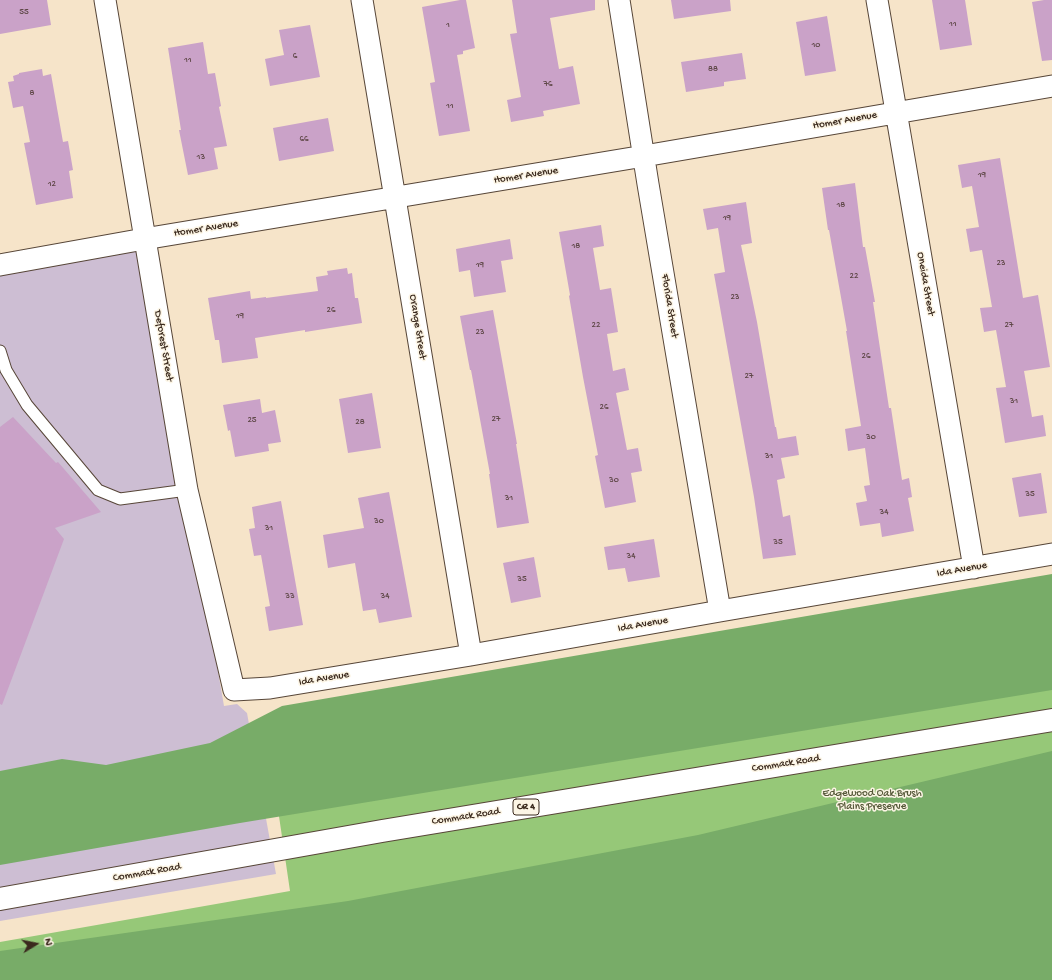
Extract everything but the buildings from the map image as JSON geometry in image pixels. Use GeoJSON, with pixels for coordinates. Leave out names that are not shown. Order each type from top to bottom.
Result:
{"type":"FeatureCollection","features":[{"type":"Feature","properties":{"kind":"main road","name":"Commack Road"},"geometry":{"type":"LineString","coordinates":[[0,899],[382,831],[1052,720]]}},
{"type":"Feature","properties":{"kind":"street","name":"Deforest Street"},"geometry":{"type":"LineString","coordinates":[[105,0],[187,490],[234,690]]}},
{"type":"Feature","properties":{"kind":"street","name":"Orange Street"},"geometry":{"type":"LineString","coordinates":[[362,0],[471,655]]}},
{"type":"Feature","properties":{"kind":"street","name":"Florida Street"},"geometry":{"type":"LineString","coordinates":[[619,0],[720,611]]}},
{"type":"Feature","properties":{"kind":"street","name":"Oneida Street"},"geometry":{"type":"LineString","coordinates":[[877,0],[974,568]]}},
{"type":"Feature","properties":{"kind":"street","name":"Homer Avenue"},"geometry":{"type":"LineString","coordinates":[[0,265],[144,239],[395,198],[1052,86]]}},
{"type":"Feature","properties":{"kind":"street","name":"Ida Avenue"},"geometry":{"type":"LineString","coordinates":[[234,690],[270,688],[471,655],[1052,554]]}},
{"type":"Feature","properties":{"kind":"lane"},"geometry":{"type":"LineString","coordinates":[[0,351],[6,370],[28,405],[98,490],[120,499],[187,490]]}},
{"type":"Feature","properties":{"kind":"shaded area"},"geometry":{"type":"Polygon","coordinates":[[[144,239],[224,706],[237,704],[247,713],[276,874],[0,921],[0,263],[144,239]]]}},
{"type":"Feature","properties":{"kind":"green space"},"geometry":{"type":"Polygon","coordinates":[[[1052,574],[1052,690],[240,823],[0,865],[0,771],[62,759],[106,765],[210,743],[282,706],[1052,574]]]}},
{"type":"Feature","properties":{"kind":"green space","name":"Edgewood Oak Brush Plains Preserve"},"geometry":{"type":"Polygon","coordinates":[[[1052,586],[1052,980],[0,980],[0,942],[290,891],[265,721],[1052,586]]]}},
{"type":"Feature","properties":{"kind":"green space"},"geometry":{"type":"Polygon","coordinates":[[[1052,751],[1052,980],[0,980],[0,951],[348,901],[698,835],[1052,751]]]}}]}
